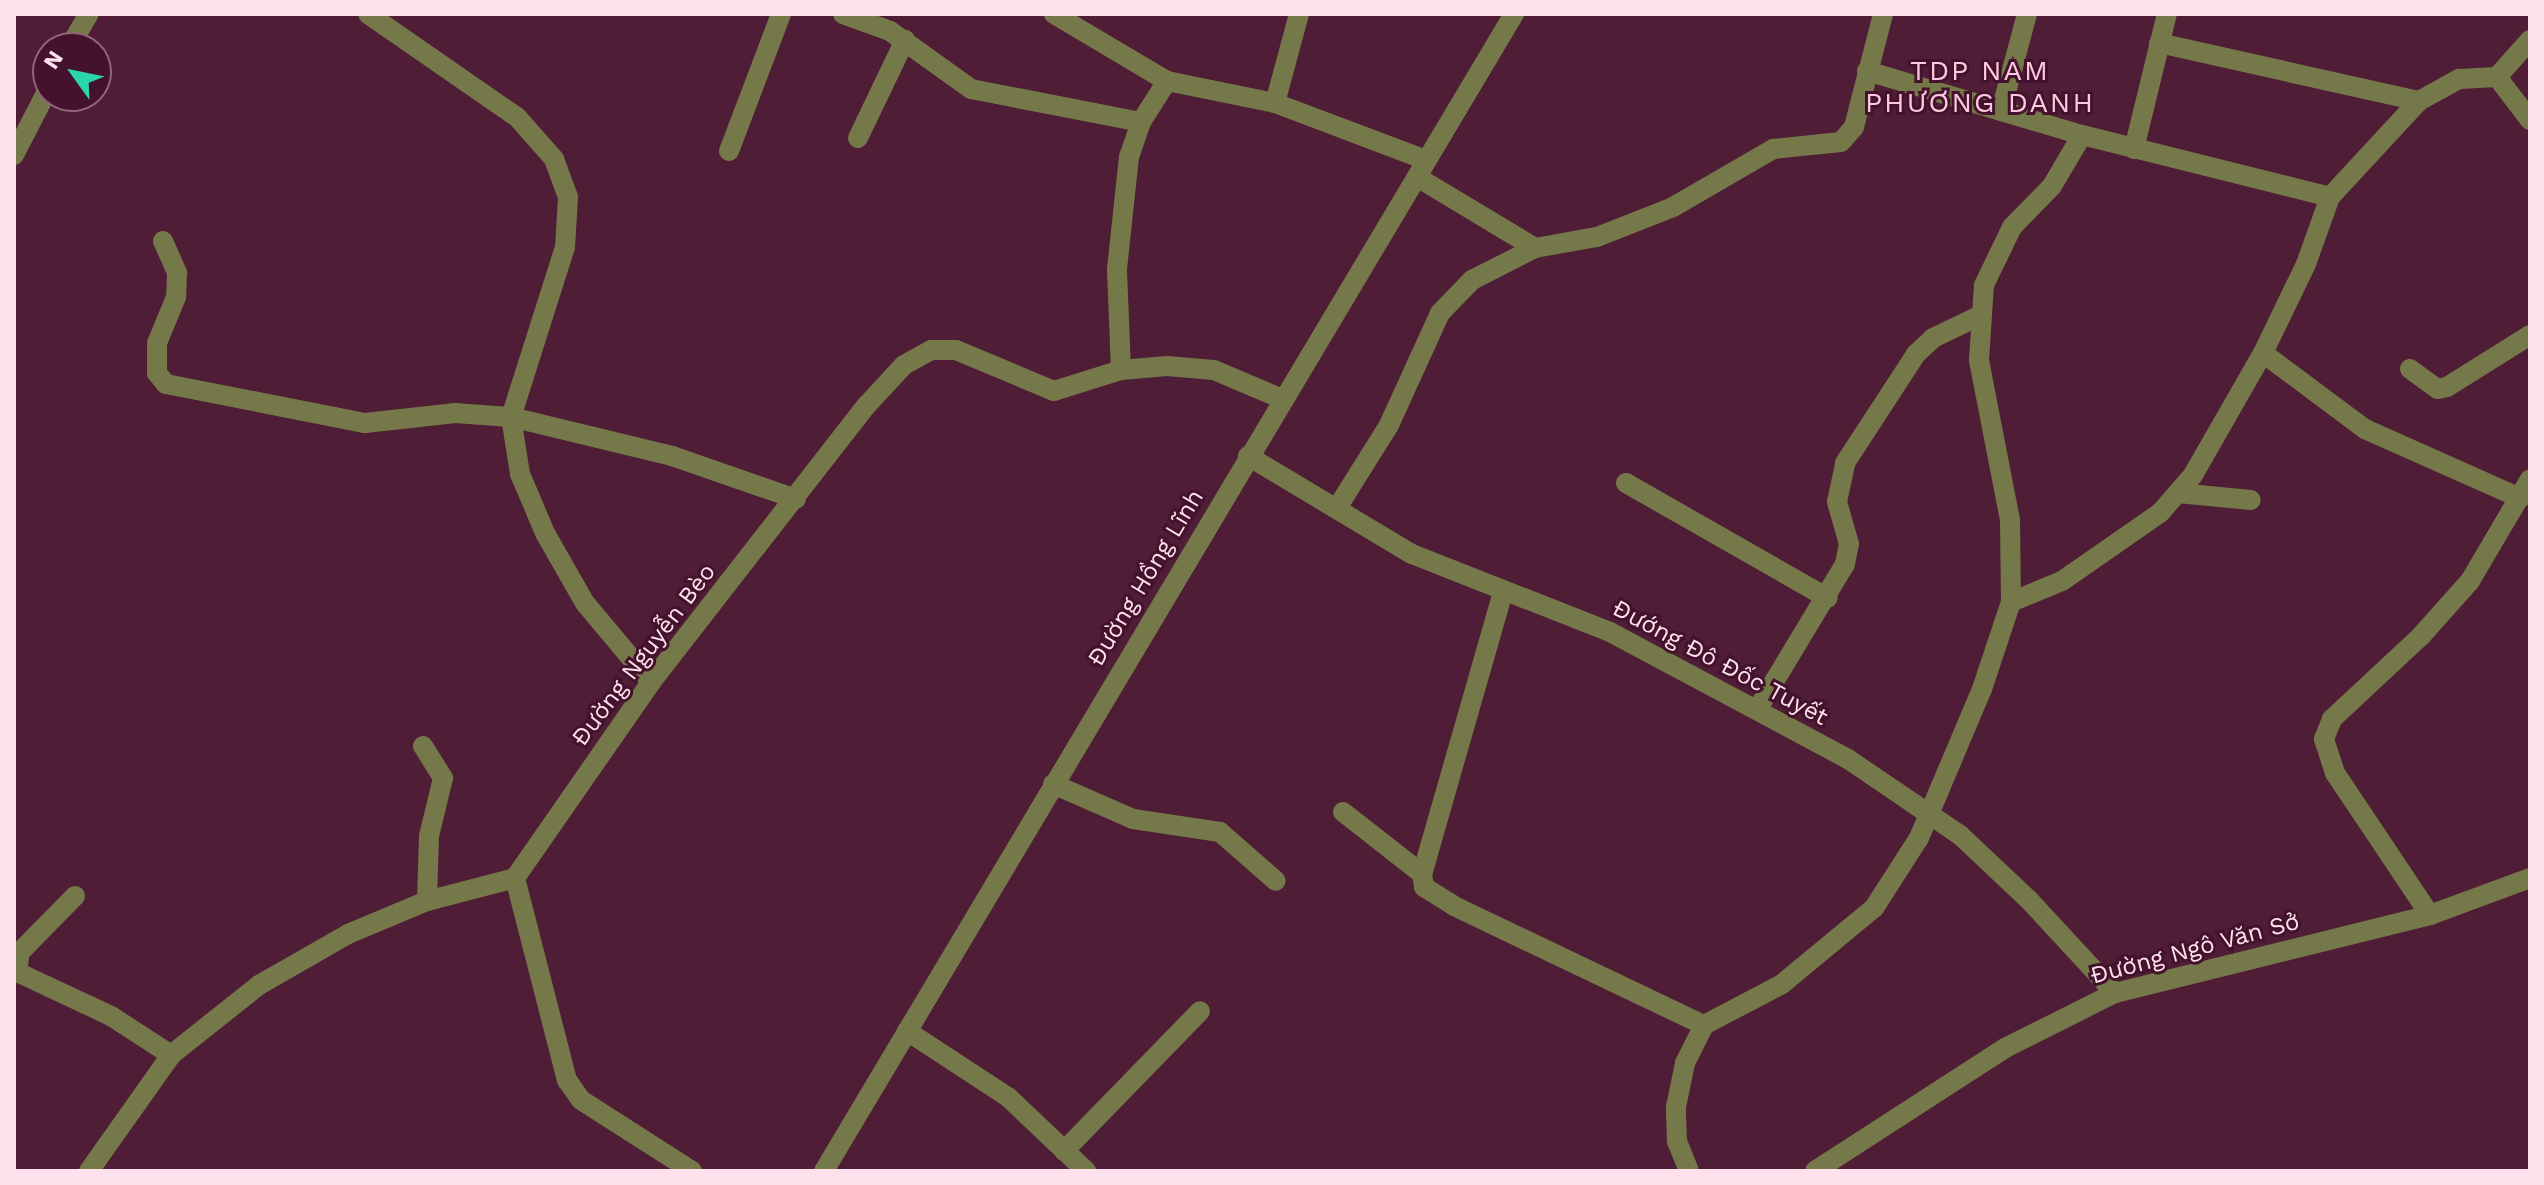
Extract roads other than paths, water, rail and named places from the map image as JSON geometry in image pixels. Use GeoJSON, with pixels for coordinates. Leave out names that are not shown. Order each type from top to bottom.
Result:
{"type":"FeatureCollection","features":[{"type":"Feature","properties":{"kind":"street"},"geometry":{"type":"LineString","coordinates":[[78,32],[89,14]]}},
{"type":"Feature","properties":{"kind":"street"},"geometry":{"type":"LineString","coordinates":[[368,14],[517,117],[554,159],[568,197],[565,247],[511,417],[520,474],[545,533],[585,603],[651,682]]}},
{"type":"Feature","properties":{"kind":"street"},"geometry":{"type":"LineString","coordinates":[[729,151],[781,14]]}},
{"type":"Feature","properties":{"kind":"street"},"geometry":{"type":"LineString","coordinates":[[843,14],[905,40],[960,82],[988,95],[1141,122]]}},
{"type":"Feature","properties":{"kind":"street"},"geometry":{"type":"LineString","coordinates":[[1054,14],[1167,81],[1275,103],[1422,169],[1535,248]]}},
{"type":"Feature","properties":{"kind":"street"},"geometry":{"type":"LineString","coordinates":[[1275,103],[1299,14]]}},
{"type":"Feature","properties":{"kind":"street","name":"Đường Hồng Lĩnh"},"geometry":{"type":"LineString","coordinates":[[824,1171],[1514,14]]}},
{"type":"Feature","properties":{"kind":"street"},"geometry":{"type":"LineString","coordinates":[[1337,508],[1389,425],[1440,313],[1472,280],[1535,248],[1618,231],[1673,207],[1773,149],[1841,142],[1854,127],[1883,14]]}},
{"type":"Feature","properties":{"kind":"street"},"geometry":{"type":"LineString","coordinates":[[2001,111],[2026,14]]}},
{"type":"Feature","properties":{"kind":"street"},"geometry":{"type":"LineString","coordinates":[[2134,149],[2167,14]]}},
{"type":"Feature","properties":{"kind":"street"},"geometry":{"type":"LineString","coordinates":[[858,138],[905,40]]}},
{"type":"Feature","properties":{"kind":"street"},"geometry":{"type":"LineString","coordinates":[[2011,602],[2033,596],[2095,560],[2138,531],[2178,493],[2263,353],[2306,264],[2330,197],[2419,101],[2459,79],[2497,77],[2530,40]]}},
{"type":"Feature","properties":{"kind":"street"},"geometry":{"type":"LineString","coordinates":[[2159,43],[2419,101]]}},
{"type":"Feature","properties":{"kind":"street"},"geometry":{"type":"LineString","coordinates":[[1867,71],[2082,135],[2330,197]]}},
{"type":"Feature","properties":{"kind":"street"},"geometry":{"type":"LineString","coordinates":[[2497,77],[2530,120]]}},
{"type":"Feature","properties":{"kind":"street"},"geometry":{"type":"LineString","coordinates":[[1121,370],[1117,269],[1129,157],[1141,122],[1167,81]]}},
{"type":"Feature","properties":{"kind":"street"},"geometry":{"type":"LineString","coordinates":[[14,155],[36,112]]}},
{"type":"Feature","properties":{"kind":"street"},"geometry":{"type":"LineString","coordinates":[[1689,1171],[1677,1142],[1676,1107],[1685,1063],[1704,1025],[1782,984],[1854,927],[1896,876],[1963,738],[2011,602],[2010,520],[1979,360],[1979,316],[1995,254],[2012,227],[2061,173],[2082,135]]}},
{"type":"Feature","properties":{"kind":"street"},"geometry":{"type":"LineString","coordinates":[[163,241],[177,273],[176,297],[157,343],[157,373],[166,384],[365,423],[455,413],[511,417],[672,456],[796,499]]}},
{"type":"Feature","properties":{"kind":"street"},"geometry":{"type":"LineString","coordinates":[[1757,710],[1828,598],[1845,564],[1849,544],[1837,502],[1845,463],[1916,354],[1933,338],[1979,316]]}},
{"type":"Feature","properties":{"kind":"street"},"geometry":{"type":"LineString","coordinates":[[2410,369],[2438,389],[2447,387],[2530,335]]}},
{"type":"Feature","properties":{"kind":"street","name":"Đường Nguyễn Bèo"},"geometry":{"type":"LineString","coordinates":[[515,878],[651,682],[866,406],[904,365],[931,350],[956,350],[1054,391],[1121,370],[1167,366],[1214,370],[1282,399]]}},
{"type":"Feature","properties":{"kind":"street"},"geometry":{"type":"LineString","coordinates":[[2263,353],[2365,429],[2520,498]]}},
{"type":"Feature","properties":{"kind":"street","name":"Đướng Đô Đốc Tuyết"},"geometry":{"type":"LineString","coordinates":[[1248,456],[1412,554],[1610,632],[1757,710],[1929,812],[2029,900],[2115,993]]}},
{"type":"Feature","properties":{"kind":"street"},"geometry":{"type":"LineString","coordinates":[[2430,915],[2335,773],[2324,739],[2337,713],[2452,603],[2488,557],[2530,479]]}},
{"type":"Feature","properties":{"kind":"street"},"geometry":{"type":"LineString","coordinates":[[1626,483],[1828,598]]}},
{"type":"Feature","properties":{"kind":"street"},"geometry":{"type":"LineString","coordinates":[[2178,493],[2251,500]]}},
{"type":"Feature","properties":{"kind":"street"},"geometry":{"type":"LineString","coordinates":[[1503,592],[1422,874],[1424,887],[1443,901],[1704,1025]]}},
{"type":"Feature","properties":{"kind":"street"},"geometry":{"type":"LineString","coordinates":[[423,746],[443,778],[429,836],[427,901]]}},
{"type":"Feature","properties":{"kind":"street"},"geometry":{"type":"LineString","coordinates":[[1053,784],[1133,819],[1220,832],[1276,881]]}},
{"type":"Feature","properties":{"kind":"street"},"geometry":{"type":"LineString","coordinates":[[1343,812],[1422,874]]}},
{"type":"Feature","properties":{"kind":"street"},"geometry":{"type":"LineString","coordinates":[[89,1171],[171,1055],[259,985],[348,934],[427,901],[515,878],[567,1080],[581,1100],[692,1171]]}},
{"type":"Feature","properties":{"kind":"street","name":"Đường Ngô Văn Sở"},"geometry":{"type":"LineString","coordinates":[[1815,1171],[2005,1048],[2115,993],[2430,915],[2530,878]]}},
{"type":"Feature","properties":{"kind":"street"},"geometry":{"type":"LineString","coordinates":[[75,896],[20,952],[17,972],[111,1016],[171,1055]]}},
{"type":"Feature","properties":{"kind":"street"},"geometry":{"type":"LineString","coordinates":[[1064,1151],[1200,1011]]}},
{"type":"Feature","properties":{"kind":"street"},"geometry":{"type":"LineString","coordinates":[[907,1031],[1008,1097],[1086,1171]]}},
{"type":"Feature","properties":{"kind":"district","name":"TDP NAM PHƯƠNG DANH"},"geometry":{"type":"Point","coordinates":[1980,87]}}]}
